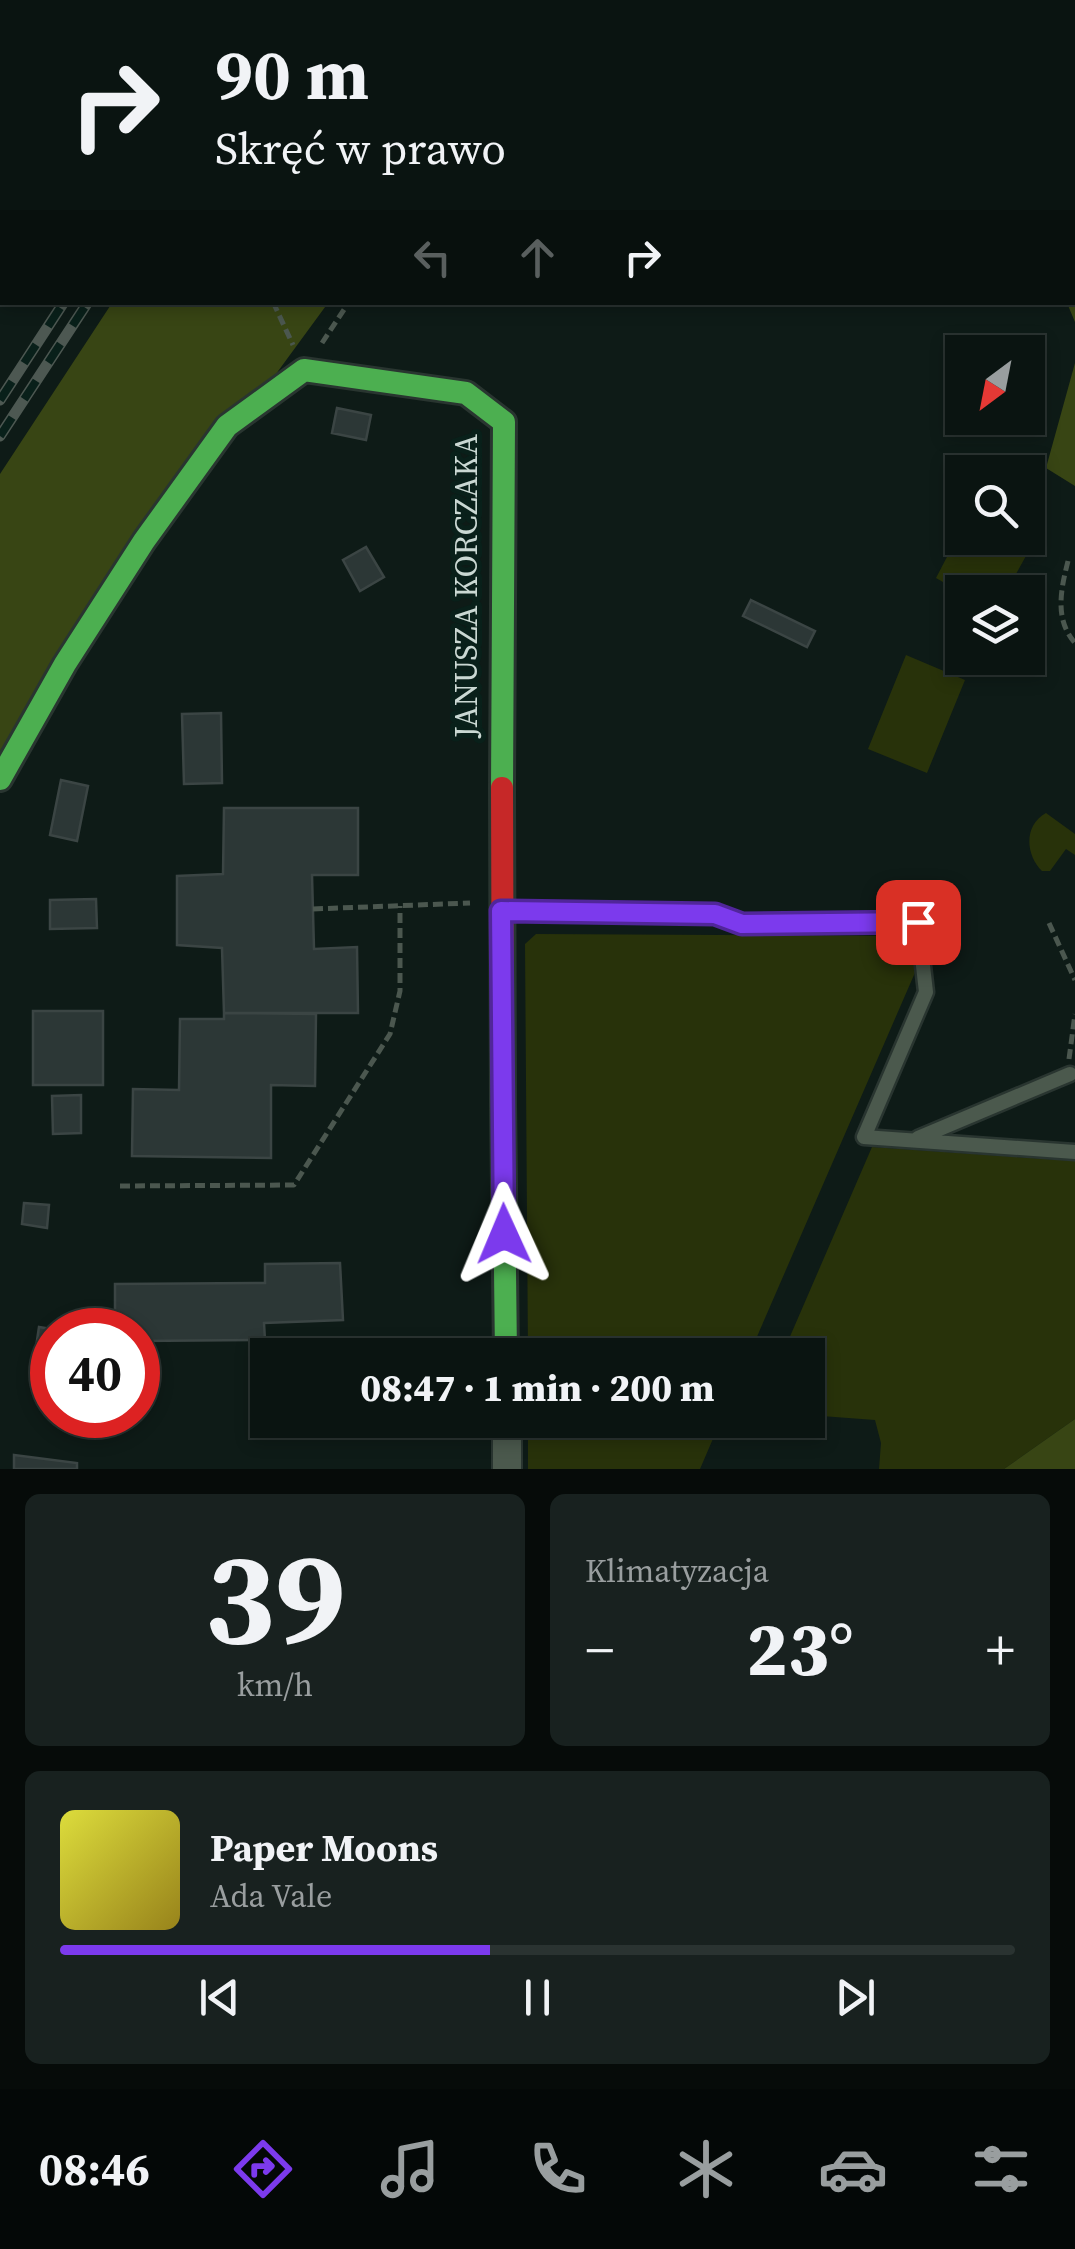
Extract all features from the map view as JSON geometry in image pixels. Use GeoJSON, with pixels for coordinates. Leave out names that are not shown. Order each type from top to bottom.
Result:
{"type":"FeatureCollection","features":[{"type":"Feature","properties":{"kind":"street"},"geometry":{"type":"LineString","coordinates":[[0,779],[74,648],[226,426],[304,370]]}},
{"type":"Feature","properties":{"kind":"street","name":"JANUSZA KORCZAKA"},"geometry":{"type":"LineString","coordinates":[[304,370],[466,392],[504,422],[501,907],[506,1338]]}},
{"type":"Feature","properties":{"kind":"street"},"geometry":{"type":"LineString","coordinates":[[506,1438],[507,1469]]}},
{"type":"Feature","properties":{"kind":"lane"},"geometry":{"type":"LineString","coordinates":[[501,907],[715,914],[742,924],[918,922],[926,992],[864,1138],[1075,1152]]}},
{"type":"Feature","properties":{"kind":"lane"},"geometry":{"type":"LineString","coordinates":[[913,1141],[1070,1074]]}},
{"type":"Feature","properties":{"kind":"path"},"geometry":{"type":"LineString","coordinates":[[274,305],[304,370]]}},
{"type":"Feature","properties":{"kind":"path"},"geometry":{"type":"LineString","coordinates":[[304,370],[347,305]]}},
{"type":"Feature","properties":{"kind":"path"},"geometry":{"type":"LineString","coordinates":[[1068,561],[1061,590],[1061,616],[1075,643]]}},
{"type":"Feature","properties":{"kind":"path"},"geometry":{"type":"LineString","coordinates":[[120,1186],[294,1185],[390,1034],[400,991],[400,906]]}},
{"type":"Feature","properties":{"kind":"path"},"geometry":{"type":"LineString","coordinates":[[313,909],[501,907]]}},
{"type":"Feature","properties":{"kind":"path"},"geometry":{"type":"LineString","coordinates":[[1049,924],[1075,980]]}},
{"type":"Feature","properties":{"kind":"path"},"geometry":{"type":"LineString","coordinates":[[1070,1074],[1068,1048],[1075,1014]]}},
{"type":"Feature","properties":{"kind":"green space"},"geometry":{"type":"Polygon","coordinates":[[[111,305],[327,305],[0,751],[0,474],[111,305]]]}},
{"type":"Feature","properties":{"kind":"green space"},"geometry":{"type":"Polygon","coordinates":[[[1075,363],[1075,486],[1046,468],[1075,363]]]}},
{"type":"Feature","properties":{"kind":"green space"},"geometry":{"type":"Polygon","coordinates":[[[948,555],[1026,555],[1015,575],[945,575],[945,583],[936,578],[948,555]]]}},
{"type":"Feature","properties":{"kind":"green space"},"geometry":{"type":"Polygon","coordinates":[[[906,655],[945,672],[945,675],[965,680],[927,773],[868,749],[906,655]]]}},
{"type":"Feature","properties":{"kind":"green space"},"geometry":{"type":"Polygon","coordinates":[[[1046,813],[1075,834],[1075,855],[1066,849],[1050,871],[1042,871],[1032,856],[1029,840],[1034,825],[1046,813]]]}},
{"type":"Feature","properties":{"kind":"green space"},"geometry":{"type":"Polygon","coordinates":[[[536,934],[900,936],[917,968],[756,1338],[528,1338],[525,944],[536,934]]]}},
{"type":"Feature","properties":{"kind":"green space"},"geometry":{"type":"Polygon","coordinates":[[[872,1147],[1075,1161],[1075,1419],[1004,1469],[879,1469],[881,1443],[875,1420],[825,1416],[825,1338],[789,1338],[872,1147]]]}},
{"type":"Feature","properties":{"kind":"green space"},"geometry":{"type":"Polygon","coordinates":[[[1075,1419],[1075,1469],[1004,1469],[1075,1419]]]}},
{"type":"Feature","properties":{"kind":"green space"},"geometry":{"type":"Polygon","coordinates":[[[528,1438],[713,1438],[700,1469],[528,1469],[528,1438]]]}},
{"type":"Feature","properties":{"kind":"building"},"geometry":{"type":"Polygon","coordinates":[[[337,408],[371,415],[366,440],[332,433],[337,408]]]}},
{"type":"Feature","properties":{"kind":"building"},"geometry":{"type":"Polygon","coordinates":[[[366,547],[384,577],[360,591],[343,560],[366,547]]]}},
{"type":"Feature","properties":{"kind":"building"},"geometry":{"type":"Polygon","coordinates":[[[751,600],[815,631],[807,647],[743,616],[751,600]]]}},
{"type":"Feature","properties":{"kind":"building"},"geometry":{"type":"Polygon","coordinates":[[[221,713],[222,783],[184,784],[182,714],[221,713]]]}},
{"type":"Feature","properties":{"kind":"building"},"geometry":{"type":"Polygon","coordinates":[[[61,780],[88,786],[77,841],[50,835],[61,780]]]}},
{"type":"Feature","properties":{"kind":"building"},"geometry":{"type":"Polygon","coordinates":[[[224,808],[358,808],[358,875],[312,875],[314,949],[357,947],[358,1013],[224,1013],[222,948],[177,945],[177,876],[223,874],[224,808]]]}},
{"type":"Feature","properties":{"kind":"building"},"geometry":{"type":"Polygon","coordinates":[[[96,899],[97,928],[50,929],[50,900],[96,899]]]}},
{"type":"Feature","properties":{"kind":"building"},"geometry":{"type":"Polygon","coordinates":[[[33,1011],[103,1011],[103,1085],[33,1085],[33,1011]]]}},
{"type":"Feature","properties":{"kind":"building"},"geometry":{"type":"Polygon","coordinates":[[[224,1013],[316,1014],[315,1086],[271,1085],[271,1158],[132,1156],[133,1089],[179,1090],[180,1019],[224,1019],[224,1013]]]}},
{"type":"Feature","properties":{"kind":"building"},"geometry":{"type":"Polygon","coordinates":[[[81,1095],[81,1133],[53,1134],[52,1096],[81,1095]]]}},
{"type":"Feature","properties":{"kind":"building"},"geometry":{"type":"Polygon","coordinates":[[[24,1203],[49,1205],[47,1228],[22,1224],[24,1203]]]}},
{"type":"Feature","properties":{"kind":"building"},"geometry":{"type":"Polygon","coordinates":[[[340,1263],[343,1320],[264,1323],[265,1338],[250,1340],[160,1341],[160,1308],[115,1308],[115,1284],[265,1283],[265,1264],[340,1263]]]}},
{"type":"Feature","properties":{"kind":"building"},"geometry":{"type":"Polygon","coordinates":[[[14,1455],[77,1463],[77,1469],[14,1469],[14,1455]]]}},
{"type":"Feature","properties":{"kind":"railway"},"geometry":{"type":"LineString","coordinates":[[0,400],[62,305]]}},
{"type":"Feature","properties":{"kind":"railway"},"geometry":{"type":"LineString","coordinates":[[0,436],[86,305]]}},
{"type":"Feature","properties":{"kind":"traffic: fast"},"geometry":{"type":"LineString","coordinates":[[0,779],[65,664],[144,541],[227,426],[304,370],[466,393],[504,422],[502,788]]}},
{"type":"Feature","properties":{"kind":"traffic: fast"},"geometry":{"type":"LineString","coordinates":[[503,1103],[506,1338]]}},
{"type":"Feature","properties":{"kind":"traffic: jam"},"geometry":{"type":"LineString","coordinates":[[502,788],[503,1103]]}},
{"type":"Feature","properties":{"kind":"route"},"geometry":{"type":"LineString","coordinates":[[504,1234],[501,911],[715,914],[742,924],[918,922]]}}]}
